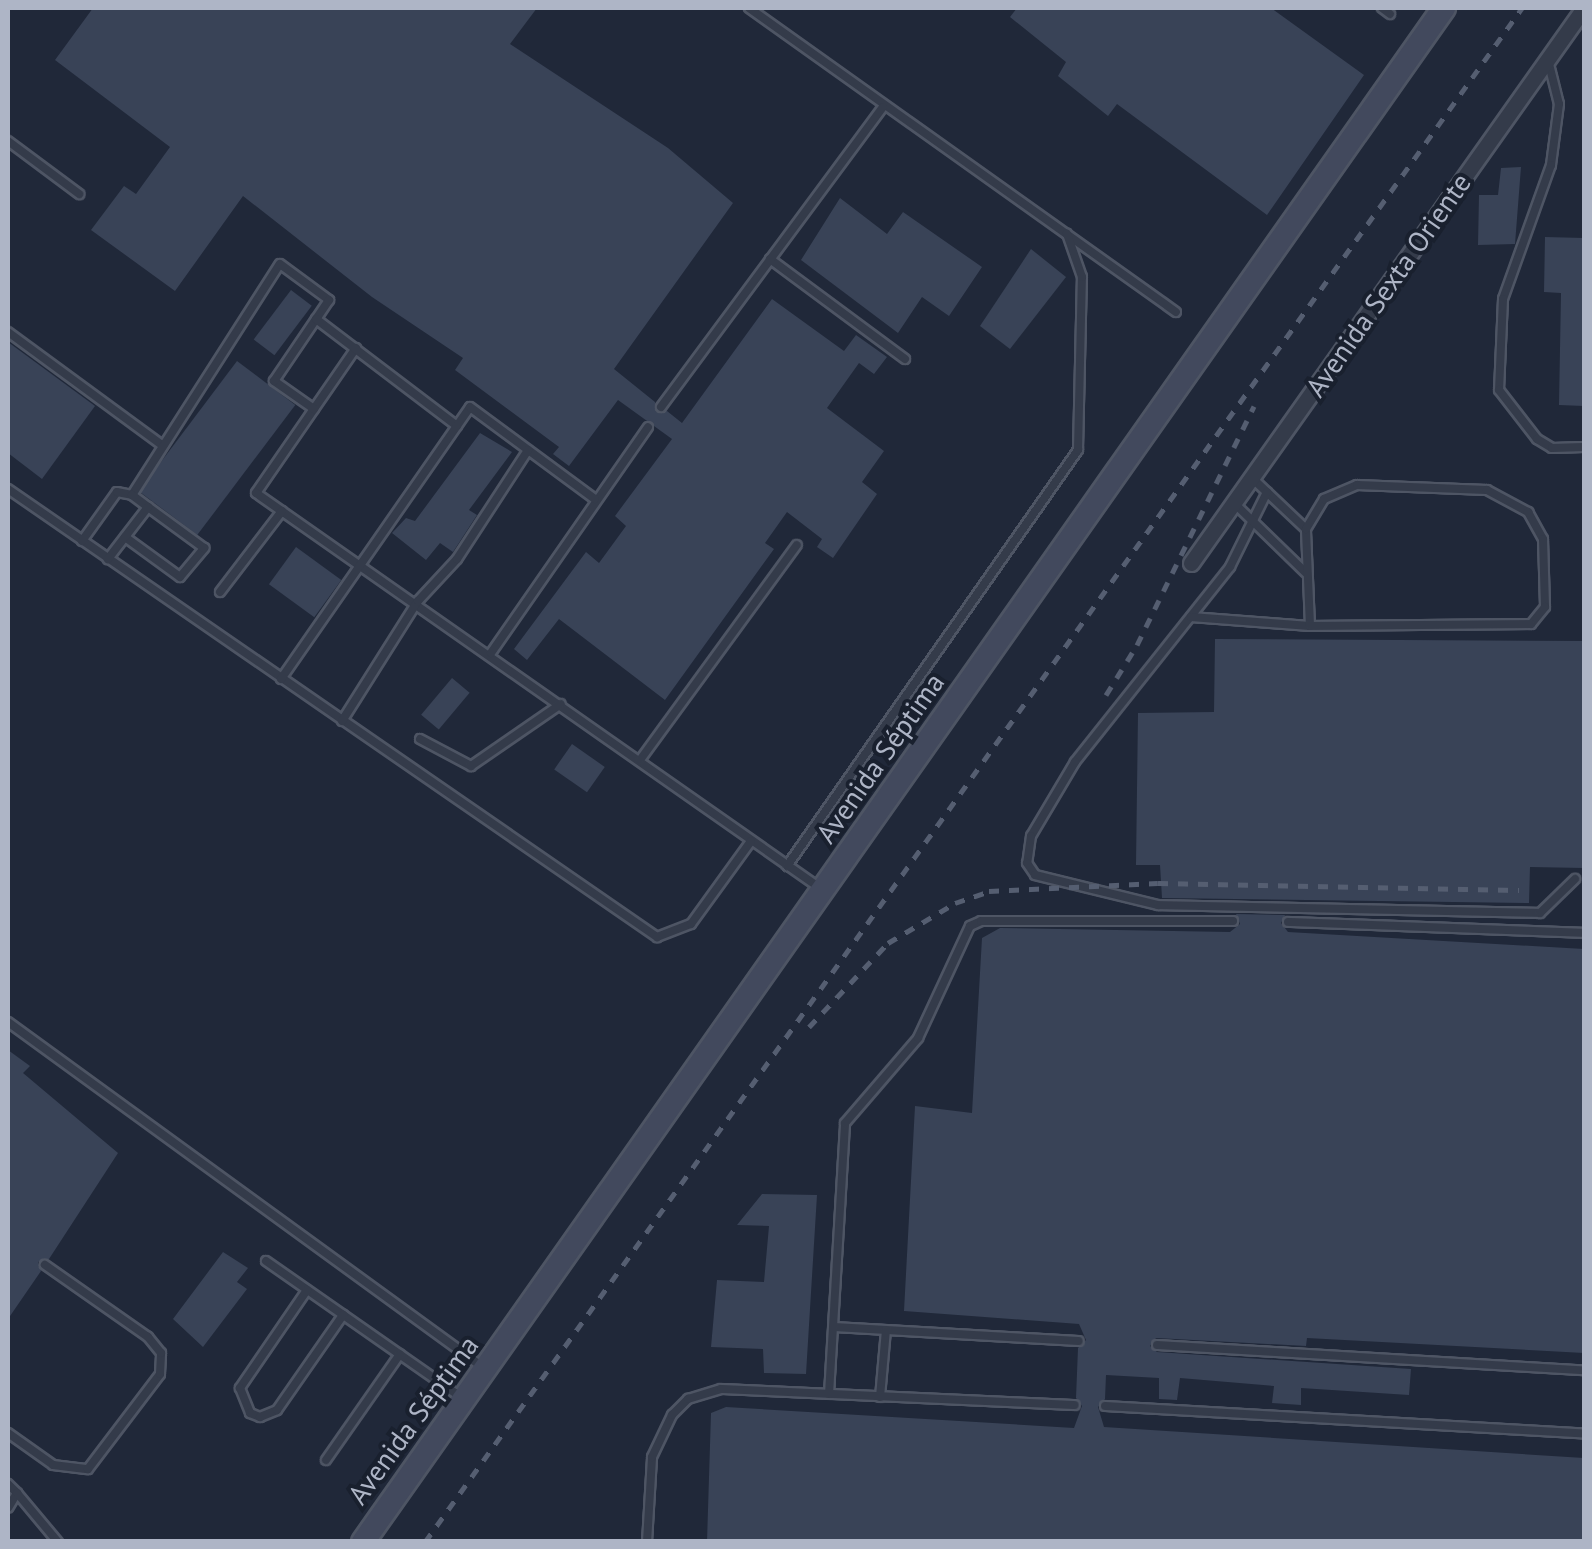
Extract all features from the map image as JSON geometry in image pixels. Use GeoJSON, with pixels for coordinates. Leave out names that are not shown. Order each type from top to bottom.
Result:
{"type":"FeatureCollection","features":[{"type":"Feature","properties":{"kind":"street","name":"Avenida Séptima"},"geometry":{"type":"LineString","coordinates":[[363,1542],[1444,8]]}},
{"type":"Feature","properties":{"kind":"street","name":"Avenida Sexta Oriente"},"geometry":{"type":"LineString","coordinates":[[1191,563],[1584,8]]}},
{"type":"Feature","properties":{"kind":"lane"},"geometry":{"type":"LineString","coordinates":[[749,8],[1176,312]]}},
{"type":"Feature","properties":{"kind":"lane"},"geometry":{"type":"LineString","coordinates":[[1382,8],[1390,14]]}},
{"type":"Feature","properties":{"kind":"lane"},"geometry":{"type":"LineString","coordinates":[[1548,60],[1560,104],[1551,165],[1503,299],[1499,390],[1537,438],[1552,448],[1584,447]]}},
{"type":"Feature","properties":{"kind":"lane"},"geometry":{"type":"LineString","coordinates":[[661,407],[884,107]]}},
{"type":"Feature","properties":{"kind":"lane"},"geometry":{"type":"LineString","coordinates":[[8,141],[79,194]]}},
{"type":"Feature","properties":{"kind":"lane"},"geometry":{"type":"LineString","coordinates":[[787,866],[1078,450],[1082,277],[1067,234]]}},
{"type":"Feature","properties":{"kind":"lane"},"geometry":{"type":"LineString","coordinates":[[770,259],[906,360]]}},
{"type":"Feature","properties":{"kind":"lane"},"geometry":{"type":"LineString","coordinates":[[132,495],[280,264],[329,300],[274,381],[314,409]]}},
{"type":"Feature","properties":{"kind":"lane"},"geometry":{"type":"LineString","coordinates":[[316,319],[457,426]]}},
{"type":"Feature","properties":{"kind":"lane"},"geometry":{"type":"LineString","coordinates":[[8,332],[163,446]]}},
{"type":"Feature","properties":{"kind":"lane"},"geometry":{"type":"LineString","coordinates":[[356,348],[256,493],[362,562],[824,891]]}},
{"type":"Feature","properties":{"kind":"lane"},"geometry":{"type":"LineString","coordinates":[[281,680],[470,407],[596,499]]}},
{"type":"Feature","properties":{"kind":"lane"},"geometry":{"type":"LineString","coordinates":[[490,653],[648,426]]}},
{"type":"Feature","properties":{"kind":"lane"},"geometry":{"type":"LineString","coordinates":[[342,721],[418,602],[456,559],[528,450]]}},
{"type":"Feature","properties":{"kind":"lane"},"geometry":{"type":"LineString","coordinates":[[1252,478],[1306,529]]}},
{"type":"Feature","properties":{"kind":"lane"},"geometry":{"type":"LineString","coordinates":[[1191,616],[1310,626],[1531,624],[1545,607],[1543,539],[1528,512],[1487,490],[1390,484],[1334,493],[1306,529],[1310,626]]}},
{"type":"Feature","properties":{"kind":"lane"},"geometry":{"type":"LineString","coordinates":[[8,490],[657,937],[691,924],[751,841]]}},
{"type":"Feature","properties":{"kind":"lane"},"geometry":{"type":"LineString","coordinates":[[82,542],[117,492],[132,495],[204,544],[180,577],[125,537]]}},
{"type":"Feature","properties":{"kind":"lane"},"geometry":{"type":"LineString","coordinates":[[1267,492],[1230,567],[1075,762],[1031,836],[1028,864],[1035,875],[1158,905],[1540,914],[1575,879]]}},
{"type":"Feature","properties":{"kind":"lane"},"geometry":{"type":"LineString","coordinates":[[1234,503],[1308,576]]}},
{"type":"Feature","properties":{"kind":"lane"},"geometry":{"type":"LineString","coordinates":[[108,559],[148,507]]}},
{"type":"Feature","properties":{"kind":"lane"},"geometry":{"type":"LineString","coordinates":[[220,592],[282,510]]}},
{"type":"Feature","properties":{"kind":"lane"},"geometry":{"type":"LineString","coordinates":[[640,760],[797,545]]}},
{"type":"Feature","properties":{"kind":"lane"},"geometry":{"type":"LineString","coordinates":[[420,739],[471,766],[561,704]]}},
{"type":"Feature","properties":{"kind":"lane"},"geometry":{"type":"LineString","coordinates":[[829,1394],[845,1123],[918,1038],[970,926],[981,921],[1234,921]]}},
{"type":"Feature","properties":{"kind":"lane"},"geometry":{"type":"LineString","coordinates":[[1288,922],[1584,933]]}},
{"type":"Feature","properties":{"kind":"lane"},"geometry":{"type":"LineString","coordinates":[[8,1022],[486,1370]]}},
{"type":"Feature","properties":{"kind":"lane"},"geometry":{"type":"LineString","coordinates":[[266,1261],[464,1399]]}},
{"type":"Feature","properties":{"kind":"lane"},"geometry":{"type":"LineString","coordinates":[[8,1433],[53,1465],[88,1470],[160,1374],[161,1353],[148,1337],[45,1265]]}},
{"type":"Feature","properties":{"kind":"lane"},"geometry":{"type":"LineString","coordinates":[[307,1290],[240,1388],[250,1413],[269,1416],[277,1410],[344,1315]]}},
{"type":"Feature","properties":{"kind":"lane"},"geometry":{"type":"LineString","coordinates":[[834,1327],[1078,1341]]}},
{"type":"Feature","properties":{"kind":"lane"},"geometry":{"type":"LineString","coordinates":[[880,1396],[886,1330]]}},
{"type":"Feature","properties":{"kind":"lane"},"geometry":{"type":"LineString","coordinates":[[1158,1345],[1584,1370]]}},
{"type":"Feature","properties":{"kind":"lane"},"geometry":{"type":"LineString","coordinates":[[326,1460],[400,1354]]}},
{"type":"Feature","properties":{"kind":"lane"},"geometry":{"type":"LineString","coordinates":[[647,1542],[652,1457],[688,1399],[721,1389],[1075,1405]]}},
{"type":"Feature","properties":{"kind":"lane"},"geometry":{"type":"LineString","coordinates":[[1105,1406],[1584,1434]]}},
{"type":"Feature","properties":{"kind":"lane"},"geometry":{"type":"LineString","coordinates":[[8,1484],[58,1542]]}},
{"type":"Feature","properties":{"kind":"lane"},"geometry":{"type":"LineString","coordinates":[[8,1508],[17,1493]]}},
{"type":"Feature","properties":{"kind":"building"},"geometry":{"type":"Polygon","coordinates":[[[93,8],[537,8],[510,44],[668,148],[733,203],[614,369],[655,402],[656,412],[667,411],[682,423],[772,299],[844,351],[856,335],[887,357],[874,374],[859,363],[827,408],[884,451],[862,482],[877,494],[833,558],[817,547],[822,539],[787,512],[765,543],[774,549],[665,700],[559,619],[527,660],[514,649],[586,552],[599,563],[626,526],[615,516],[672,439],[618,400],[569,466],[553,454],[559,447],[455,370],[463,358],[372,297],[243,196],[175,291],[91,230],[124,186],[136,194],[170,147],[55,60],[93,8]]]}},
{"type":"Feature","properties":{"kind":"building"},"geometry":{"type":"Polygon","coordinates":[[[1017,8],[1271,8],[1364,75],[1267,215],[1117,104],[1108,116],[1058,76],[1066,62],[1010,17],[1017,8]]]}},
{"type":"Feature","properties":{"kind":"building"},"geometry":{"type":"Polygon","coordinates":[[[1521,167],[1515,244],[1478,245],[1479,195],[1498,195],[1501,168],[1521,167]]]}},
{"type":"Feature","properties":{"kind":"building"},"geometry":{"type":"Polygon","coordinates":[[[840,198],[887,234],[903,212],[982,267],[949,316],[922,297],[898,333],[801,260],[840,198]]]}},
{"type":"Feature","properties":{"kind":"building"},"geometry":{"type":"Polygon","coordinates":[[[1545,237],[1584,238],[1584,406],[1559,405],[1561,293],[1544,292],[1545,237]]]}},
{"type":"Feature","properties":{"kind":"building"},"geometry":{"type":"Polygon","coordinates":[[[1031,249],[1066,277],[1010,349],[980,326],[1031,249]]]}},
{"type":"Feature","properties":{"kind":"building"},"geometry":{"type":"Polygon","coordinates":[[[291,290],[312,306],[274,355],[254,340],[291,290]]]}},
{"type":"Feature","properties":{"kind":"building"},"geometry":{"type":"Polygon","coordinates":[[[8,342],[95,406],[42,479],[8,453],[8,342]]]}},
{"type":"Feature","properties":{"kind":"building"},"geometry":{"type":"Polygon","coordinates":[[[237,361],[295,405],[197,535],[139,491],[237,361]]]}},
{"type":"Feature","properties":{"kind":"building"},"geometry":{"type":"Polygon","coordinates":[[[480,433],[512,452],[469,510],[477,515],[453,552],[440,543],[426,560],[392,533],[406,518],[415,521],[480,433]]]}},
{"type":"Feature","properties":{"kind":"building"},"geometry":{"type":"Polygon","coordinates":[[[296,547],[341,580],[314,617],[269,584],[296,547]]]}},
{"type":"Feature","properties":{"kind":"building"},"geometry":{"type":"Polygon","coordinates":[[[1215,639],[1584,641],[1584,868],[1530,867],[1529,903],[1162,898],[1160,865],[1136,865],[1138,713],[1214,712],[1215,639]]]}},
{"type":"Feature","properties":{"kind":"building"},"geometry":{"type":"Polygon","coordinates":[[[452,678],[470,693],[439,730],[421,715],[452,678]]]}},
{"type":"Feature","properties":{"kind":"building"},"geometry":{"type":"Polygon","coordinates":[[[572,744],[605,767],[587,792],[554,769],[572,744]]]}},
{"type":"Feature","properties":{"kind":"building"},"geometry":{"type":"Polygon","coordinates":[[[1236,914],[1285,915],[1281,923],[1288,932],[1584,949],[1584,1353],[1307,1338],[1306,1346],[1156,1338],[1150,1346],[1157,1352],[1411,1369],[1409,1395],[1301,1388],[1301,1405],[1272,1403],[1274,1386],[1180,1378],[1177,1400],[1159,1399],[1159,1378],[1106,1375],[1105,1399],[1098,1407],[1104,1427],[1584,1458],[1584,1542],[707,1542],[711,1413],[726,1407],[1074,1428],[1082,1406],[1076,1398],[1078,1348],[1086,1340],[1079,1324],[904,1311],[915,1106],[972,1113],[982,938],[1000,928],[1230,932],[1240,924],[1236,914]]]}},
{"type":"Feature","properties":{"kind":"building"},"geometry":{"type":"Polygon","coordinates":[[[8,1050],[30,1066],[23,1073],[118,1153],[49,1259],[38,1262],[41,1271],[8,1319],[8,1050]]]}},
{"type":"Feature","properties":{"kind":"building"},"geometry":{"type":"Polygon","coordinates":[[[762,1194],[817,1195],[806,1374],[764,1373],[763,1349],[711,1347],[717,1280],[764,1282],[769,1226],[737,1225],[762,1194]]]}},
{"type":"Feature","properties":{"kind":"building"},"geometry":{"type":"Polygon","coordinates":[[[223,1252],[248,1268],[237,1282],[247,1289],[203,1347],[173,1319],[223,1252]]]}},
{"type":"Feature","properties":{"kind":"railway"},"geometry":{"type":"LineString","coordinates":[[425,1542],[1522,8]]}},
{"type":"Feature","properties":{"kind":"railway"},"geometry":{"type":"LineString","coordinates":[[1106,695],[1137,645],[1254,406]]}},
{"type":"Feature","properties":{"kind":"railway"},"geometry":{"type":"LineString","coordinates":[[809,1027],[888,943],[955,903],[989,891],[1158,883],[1519,890]]}}]}
